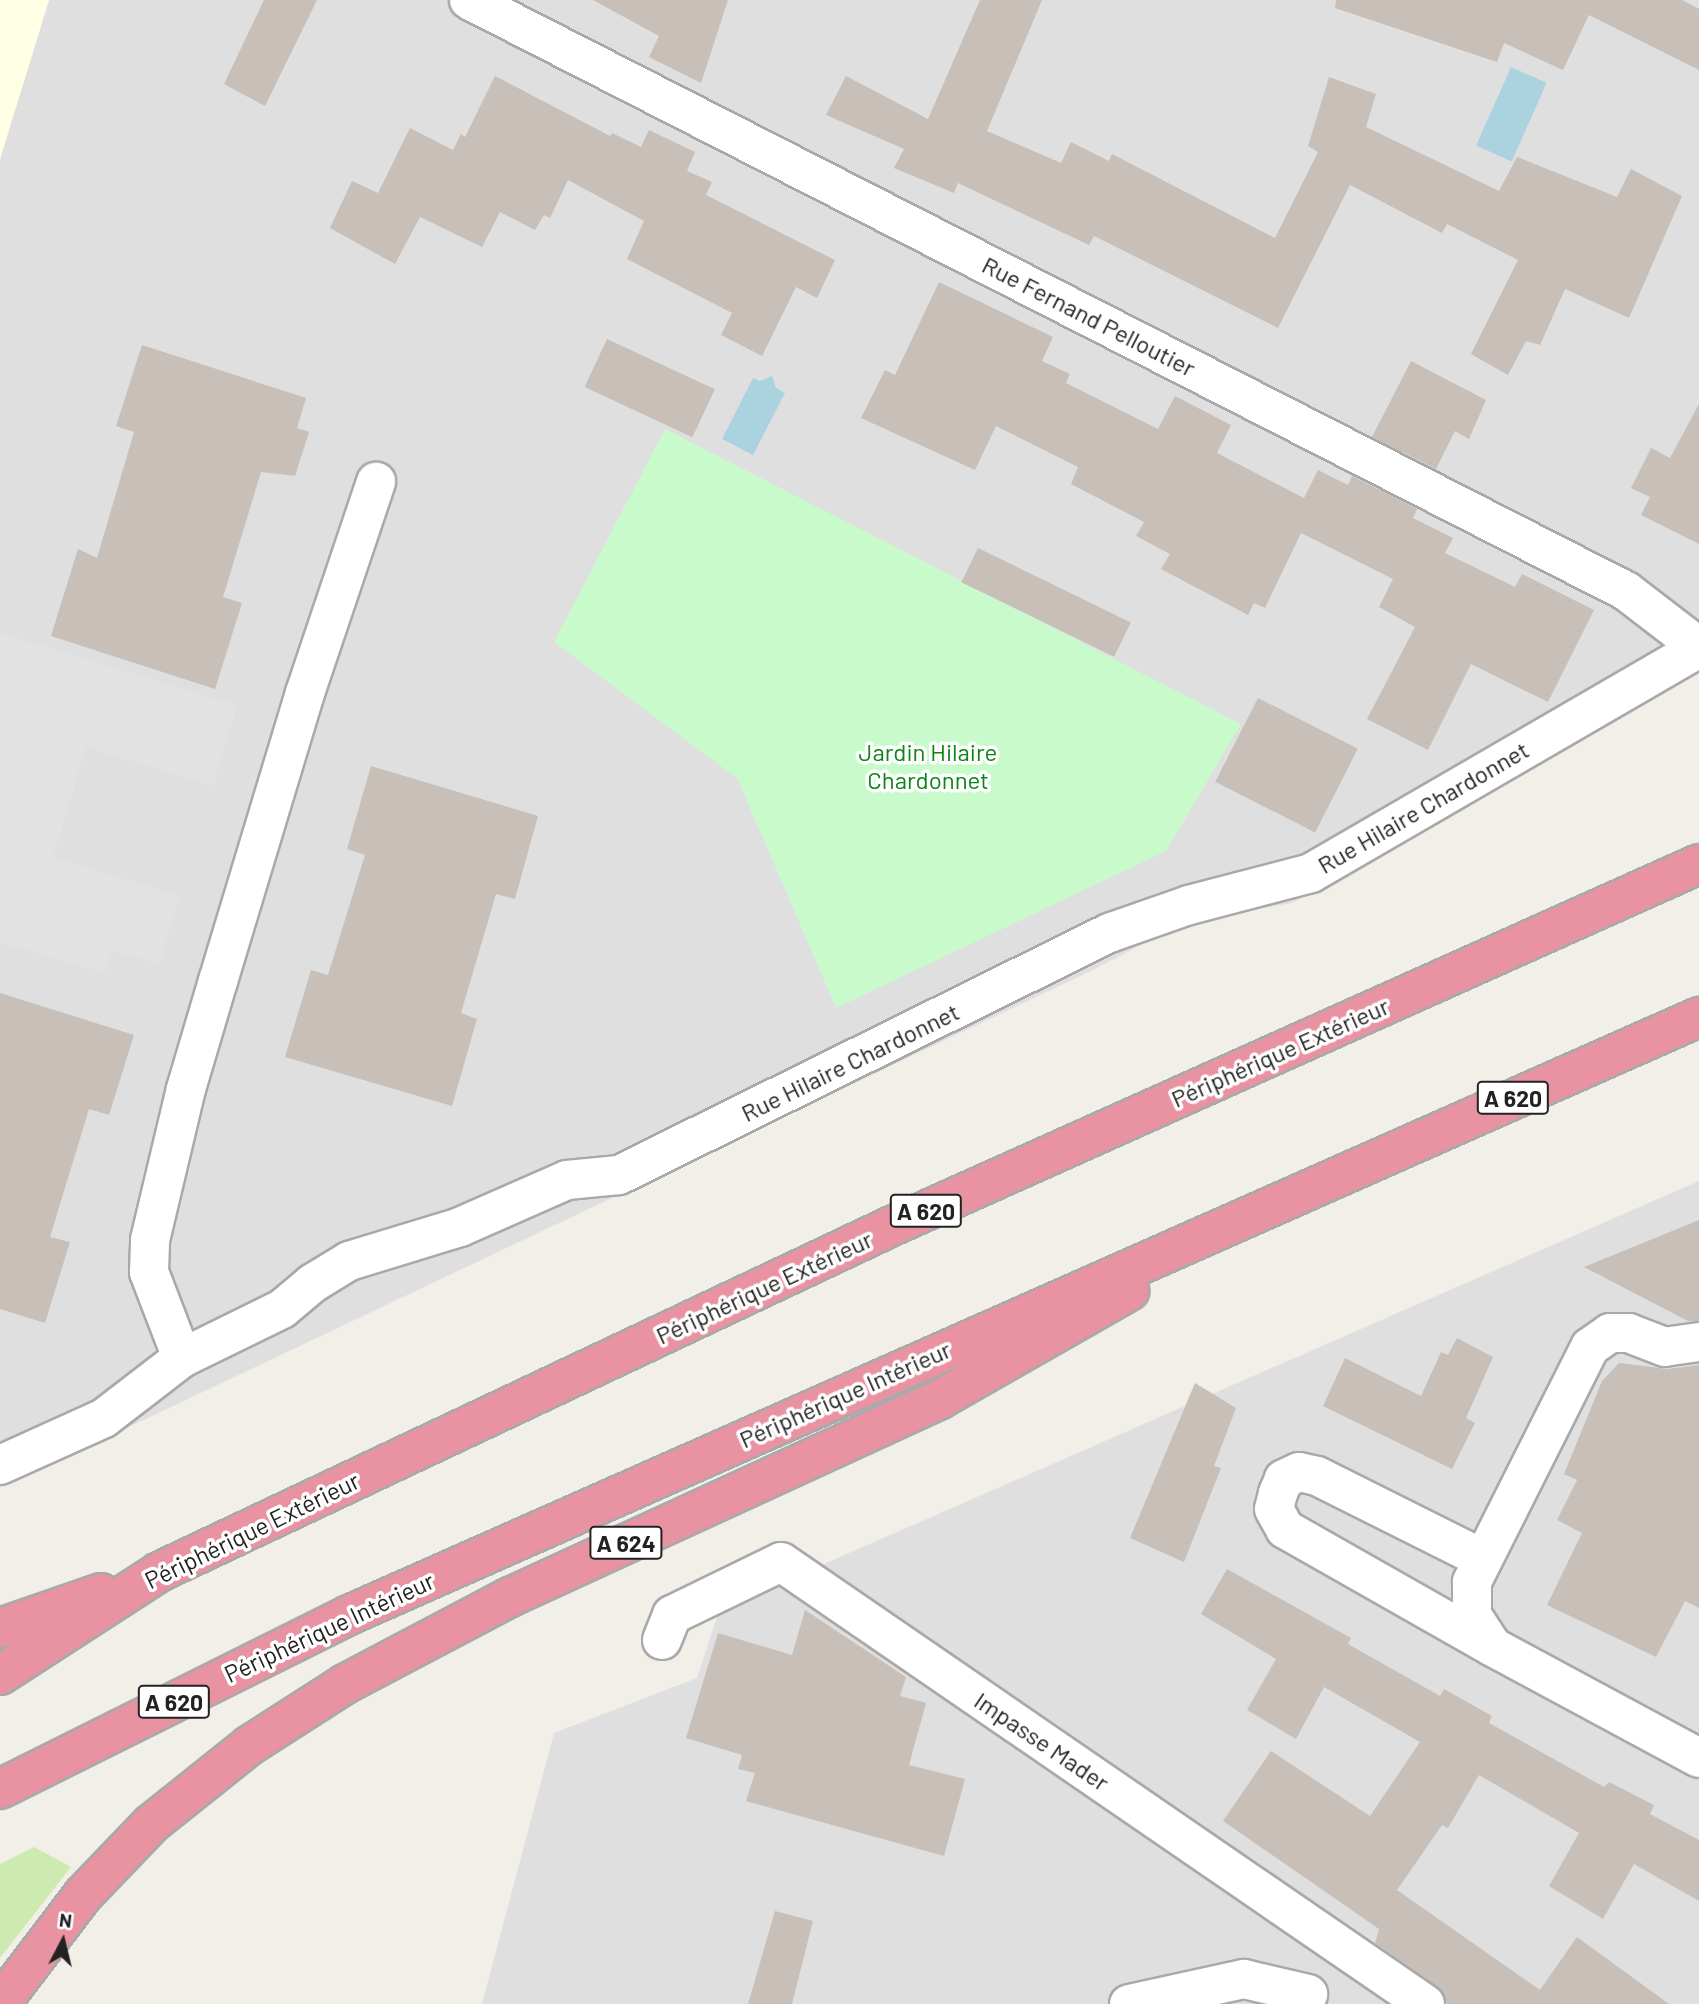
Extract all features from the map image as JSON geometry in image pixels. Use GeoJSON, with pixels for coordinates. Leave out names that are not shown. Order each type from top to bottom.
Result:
{"type":"FeatureCollection","features":[{"type":"Feature","properties":{"kind":"highway","name":"Périphérique Extérieur"},"geometry":{"type":"LineString","coordinates":[[0,1675],[159,1572],[894,1225],[1699,864]]}},
{"type":"Feature","properties":{"kind":"highway","name":"Périphérique Intérieur"},"geometry":{"type":"LineString","coordinates":[[0,1789],[349,1615],[1699,1017]]}},
{"type":"Feature","properties":{"kind":"highway","name":"A 624"},"geometry":{"type":"LineString","coordinates":[[1,2004],[83,1895],[151,1824],[250,1745],[345,1684],[510,1597],[940,1399],[1326,1180]]}},
{"type":"Feature","properties":{"kind":"highway"},"geometry":{"type":"LineString","coordinates":[[0,1628],[159,1572]]}},
{"type":"Feature","properties":{"kind":"street","name":"Rue Fernand Pelloutier"},"geometry":{"type":"LineString","coordinates":[[469,0],[1626,591],[1699,648]]}},
{"type":"Feature","properties":{"kind":"street"},"geometry":{"type":"LineString","coordinates":[[182,1358],[149,1272],[150,1240],[186,1089],[230,941],[305,693],[376,482]]}},
{"type":"Feature","properties":{"kind":"street","name":"Rue Hilaire Chardonnet"},"geometry":{"type":"LineString","coordinates":[[0,1465],[104,1418],[182,1358],[282,1310],[313,1283],[349,1261],[460,1227],[567,1180],[619,1175],[1110,933],[1189,905],[1311,873],[1699,648]]}},
{"type":"Feature","properties":{"kind":"street"},"geometry":{"type":"LineString","coordinates":[[1493,1647],[1472,1615],[1472,1582],[1590,1347],[1609,1334],[1629,1333],[1665,1347],[1699,1342]]}},
{"type":"Feature","properties":{"kind":"street"},"geometry":{"type":"LineString","coordinates":[[1483,1559],[1317,1476],[1299,1472],[1284,1479],[1278,1493],[1274,1509],[1285,1529],[1493,1647],[1699,1758]]}},
{"type":"Feature","properties":{"kind":"street","name":"Impasse Mader"},"geometry":{"type":"LineString","coordinates":[[662,1640],[671,1615],[781,1562],[1425,2004]]}},
{"type":"Feature","properties":{"kind":"street"},"geometry":{"type":"LineString","coordinates":[[1129,2004],[1244,1979],[1308,1999],[1345,1949]]}},
{"type":"Feature","properties":{"kind":"shaded area"},"geometry":{"type":"Polygon","coordinates":[[[0,0],[49,0],[0,159],[0,0]]]}},
{"type":"Feature","properties":{"kind":"shaded area"},"geometry":{"type":"Polygon","coordinates":[[[49,0],[1699,0],[1699,673],[1292,903],[1185,922],[1091,971],[0,1488],[0,159],[49,0]]]}},
{"type":"Feature","properties":{"kind":"shaded area"},"geometry":{"type":"Polygon","coordinates":[[[0,633],[237,705],[213,786],[86,747],[53,857],[180,896],[159,964],[111,950],[105,973],[0,942],[0,633]]]}},
{"type":"Feature","properties":{"kind":"shaded area"},"geometry":{"type":"Polygon","coordinates":[[[1699,1181],[1699,2004],[482,2004],[554,1733],[697,1678],[717,1617],[785,1581],[1699,1181]]]}},
{"type":"Feature","properties":{"kind":"green space","name":"Jardin Hilaire Chardonnet"},"geometry":{"type":"Polygon","coordinates":[[[665,429],[1241,724],[1166,851],[836,1008],[737,778],[554,642],[665,429]]]}},
{"type":"Feature","properties":{"kind":"green space"},"geometry":{"type":"Polygon","coordinates":[[[34,1847],[71,1867],[0,1958],[0,1864],[34,1847]]]}},
{"type":"Feature","properties":{"kind":"water"},"geometry":{"type":"Polygon","coordinates":[[[1511,67],[1547,83],[1512,161],[1476,146],[1511,67]]]}},
{"type":"Feature","properties":{"kind":"water"},"geometry":{"type":"Polygon","coordinates":[[[772,376],[776,388],[785,393],[753,455],[722,439],[753,378],[760,381],[772,376]]]}},
{"type":"Feature","properties":{"kind":"building"},"geometry":{"type":"Polygon","coordinates":[[[264,0],[317,0],[265,106],[224,84],[264,0]]]}},
{"type":"Feature","properties":{"kind":"building"},"geometry":{"type":"Polygon","coordinates":[[[593,0],[728,0],[701,83],[649,57],[659,36],[593,0]]]}},
{"type":"Feature","properties":{"kind":"building"},"geometry":{"type":"Polygon","coordinates":[[[980,0],[1042,0],[987,131],[1061,163],[1071,142],[1109,161],[1112,154],[1275,238],[1318,152],[1308,146],[1329,77],[1376,94],[1366,127],[1499,191],[1517,157],[1617,197],[1631,169],[1682,196],[1629,318],[1565,289],[1540,345],[1526,341],[1508,375],[1471,354],[1518,260],[1447,224],[1442,233],[1350,185],[1278,328],[1094,236],[1089,245],[958,183],[954,193],[894,168],[904,149],[826,115],[846,76],[928,119],[980,0]]]}},
{"type":"Feature","properties":{"kind":"building"},"geometry":{"type":"Polygon","coordinates":[[[1336,0],[1682,0],[1699,9],[1699,70],[1589,15],[1563,70],[1504,43],[1497,62],[1335,8],[1336,0]]]}},
{"type":"Feature","properties":{"kind":"building"},"geometry":{"type":"Polygon","coordinates":[[[495,76],[610,136],[612,133],[641,147],[649,130],[695,152],[687,171],[712,182],[706,195],[835,260],[817,298],[796,287],[762,356],[721,335],[732,313],[627,259],[644,221],[568,180],[550,218],[544,215],[535,230],[500,212],[482,247],[420,217],[395,264],[330,228],[352,181],[378,193],[410,128],[453,150],[461,134],[465,137],[495,76]]]}},
{"type":"Feature","properties":{"kind":"building"},"geometry":{"type":"Polygon","coordinates":[[[939,282],[1053,337],[1042,361],[1070,374],[1066,383],[1158,429],[1175,396],[1231,425],[1217,453],[1304,498],[1318,470],[1348,485],[1352,476],[1417,509],[1413,518],[1453,538],[1445,553],[1515,587],[1522,574],[1594,610],[1548,702],[1471,664],[1428,750],[1367,719],[1415,627],[1379,607],[1393,579],[1301,533],[1265,608],[1254,603],[1248,615],[1161,569],[1170,554],[1136,536],[1144,522],[1071,484],[1078,467],[996,426],[975,470],[861,418],[885,370],[895,375],[939,282]]]}},
{"type":"Feature","properties":{"kind":"building"},"geometry":{"type":"Polygon","coordinates":[[[607,339],[715,389],[692,437],[585,387],[607,339]]]}},
{"type":"Feature","properties":{"kind":"building"},"geometry":{"type":"Polygon","coordinates":[[[142,345],[306,398],[297,428],[309,432],[295,476],[261,472],[223,597],[242,603],[215,689],[51,636],[78,549],[97,558],[134,432],[116,426],[142,345]]]}},
{"type":"Feature","properties":{"kind":"building"},"geometry":{"type":"Polygon","coordinates":[[[1411,361],[1486,400],[1469,439],[1455,431],[1436,469],[1372,437],[1411,361]]]}},
{"type":"Feature","properties":{"kind":"building"},"geometry":{"type":"Polygon","coordinates":[[[1699,404],[1699,544],[1641,515],[1650,497],[1631,488],[1651,448],[1670,458],[1699,404]]]}},
{"type":"Feature","properties":{"kind":"building"},"geometry":{"type":"Polygon","coordinates":[[[978,548],[1131,623],[1114,657],[961,582],[978,548]]]}},
{"type":"Feature","properties":{"kind":"building"},"geometry":{"type":"Polygon","coordinates":[[[1258,698],[1358,749],[1315,833],[1215,782],[1258,698]]]}},
{"type":"Feature","properties":{"kind":"building"},"geometry":{"type":"Polygon","coordinates":[[[371,766],[538,816],[515,899],[496,894],[461,1013],[477,1019],[452,1106],[285,1057],[311,970],[328,975],[365,855],[347,849],[371,766]]]}},
{"type":"Feature","properties":{"kind":"building"},"geometry":{"type":"Polygon","coordinates":[[[0,993],[134,1035],[109,1115],[89,1109],[50,1237],[70,1242],[45,1323],[0,1309],[0,993]]]}},
{"type":"Feature","properties":{"kind":"building"},"geometry":{"type":"Polygon","coordinates":[[[1699,1220],[1699,1321],[1688,1321],[1584,1267],[1699,1220]]]}},
{"type":"Feature","properties":{"kind":"building"},"geometry":{"type":"Polygon","coordinates":[[[1457,1338],[1493,1357],[1466,1418],[1475,1423],[1452,1469],[1323,1406],[1345,1358],[1421,1396],[1441,1352],[1448,1355],[1457,1338]]]}},
{"type":"Feature","properties":{"kind":"building"},"geometry":{"type":"Polygon","coordinates":[[[1619,1363],[1668,1369],[1699,1365],[1699,1608],[1685,1601],[1656,1657],[1547,1605],[1582,1533],[1557,1520],[1577,1480],[1564,1474],[1602,1381],[1619,1363]]]}},
{"type":"Feature","properties":{"kind":"building"},"geometry":{"type":"Polygon","coordinates":[[[1195,1383],[1236,1408],[1214,1466],[1221,1468],[1184,1562],[1130,1538],[1195,1383]]]}},
{"type":"Feature","properties":{"kind":"building"},"geometry":{"type":"Polygon","coordinates":[[[1227,1569],[1351,1638],[1348,1644],[1440,1696],[1444,1689],[1492,1716],[1489,1723],[1604,1787],[1609,1782],[1654,1805],[1650,1814],[1699,1840],[1699,1901],[1634,1864],[1603,1919],[1549,1886],[1579,1833],[1479,1775],[1448,1828],[1442,1825],[1397,1890],[1540,1990],[1577,1937],[1669,2004],[1447,2004],[1437,1986],[1375,1943],[1379,1929],[1223,1821],[1271,1751],[1370,1816],[1420,1742],[1324,1687],[1296,1739],[1247,1710],[1276,1659],[1201,1614],[1227,1569]]]}},
{"type":"Feature","properties":{"kind":"building"},"geometry":{"type":"Polygon","coordinates":[[[805,1610],[906,1677],[900,1696],[926,1703],[909,1765],[965,1779],[944,1856],[746,1801],[755,1773],[738,1769],[742,1755],[686,1738],[718,1633],[792,1655],[805,1610]]]}},
{"type":"Feature","properties":{"kind":"building"},"geometry":{"type":"Polygon","coordinates":[[[775,1911],[813,1921],[792,2004],[748,2004],[775,1911]]]}}]}
